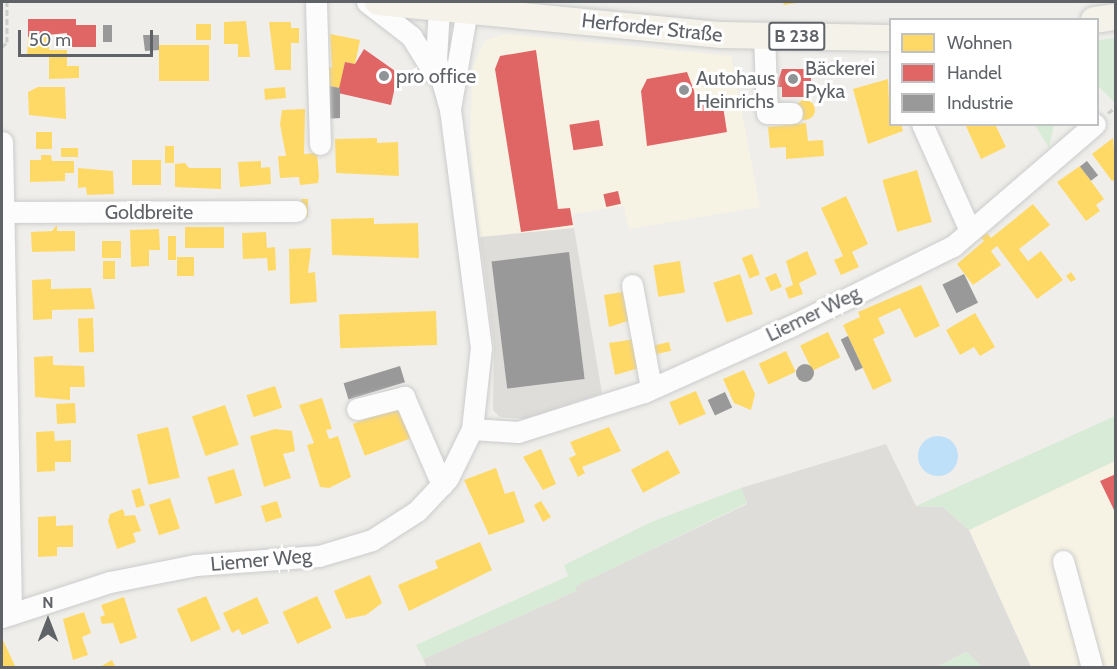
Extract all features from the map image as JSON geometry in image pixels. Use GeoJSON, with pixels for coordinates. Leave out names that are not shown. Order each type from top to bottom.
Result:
{"type":"FeatureCollection","features":[{"type":"Feature","properties":{"kind":"main road","name":"Herforder Straße"},"geometry":{"type":"LineString","coordinates":[[378,2],[764,36],[889,38]]}},
{"type":"Feature","properties":{"kind":"main road"},"geometry":{"type":"LineString","coordinates":[[1099,19],[1116,17]]}},
{"type":"Feature","properties":{"kind":"street"},"geometry":{"type":"LineString","coordinates":[[316,2],[320,144]]}},
{"type":"Feature","properties":{"kind":"street","name":"Liemer Weg"},"geometry":{"type":"LineString","coordinates":[[368,2],[420,47],[450,109]]}},
{"type":"Feature","properties":{"kind":"street","name":"Liemer Weg"},"geometry":{"type":"LineString","coordinates":[[6,615],[110,582],[196,565],[319,556],[372,540],[417,511],[442,485],[472,429],[481,348],[450,109],[436,60],[439,7]]}},
{"type":"Feature","properties":{"kind":"street","name":"Liemer Weg"},"geometry":{"type":"LineString","coordinates":[[450,109],[467,10]]}},
{"type":"Feature","properties":{"kind":"street"},"geometry":{"type":"LineString","coordinates":[[764,36],[767,113],[792,113]]}},
{"type":"Feature","properties":{"kind":"street"},"geometry":{"type":"LineString","coordinates":[[923,126],[970,231]]}},
{"type":"Feature","properties":{"kind":"street","name":"Liemer Weg"},"geometry":{"type":"LineString","coordinates":[[472,429],[518,432],[651,388],[943,251],[970,231],[1093,126]]}},
{"type":"Feature","properties":{"kind":"street"},"geometry":{"type":"LineString","coordinates":[[2,142],[6,615]]}},
{"type":"Feature","properties":{"kind":"street","name":"Goldbreite"},"geometry":{"type":"LineString","coordinates":[[3,212],[296,211]]}},
{"type":"Feature","properties":{"kind":"street"},"geometry":{"type":"LineString","coordinates":[[632,285],[651,388]]}},
{"type":"Feature","properties":{"kind":"street"},"geometry":{"type":"LineString","coordinates":[[357,409],[404,397],[442,485]]}},
{"type":"Feature","properties":{"kind":"street"},"geometry":{"type":"LineString","coordinates":[[1063,561],[1092,668]]}},
{"type":"Feature","properties":{"kind":"path"},"geometry":{"type":"LineString","coordinates":[[2,47],[7,42],[7,2]]}},
{"type":"Feature","properties":{"kind":"shaded area"},"geometry":{"type":"Polygon","coordinates":[[[505,34],[731,56],[760,207],[629,229],[624,206],[572,214],[574,228],[480,237],[470,140],[473,66],[485,40],[505,34]]]}},
{"type":"Feature","properties":{"kind":"shaded area"},"geometry":{"type":"Polygon","coordinates":[[[574,228],[602,393],[525,419],[500,417],[493,410],[494,345],[480,237],[574,228]]]}},
{"type":"Feature","properties":{"kind":"shaded area"},"geometry":{"type":"Polygon","coordinates":[[[886,444],[916,506],[943,507],[969,530],[1031,667],[982,667],[966,652],[935,668],[427,668],[423,659],[576,591],[575,586],[747,504],[741,488],[886,444]]]}},
{"type":"Feature","properties":{"kind":"shaded area"},"geometry":{"type":"Polygon","coordinates":[[[1115,461],[1115,667],[1031,667],[969,530],[1115,461]]]}},
{"type":"Feature","properties":{"kind":"green space"},"geometry":{"type":"Polygon","coordinates":[[[1115,38],[1116,100],[1114,102],[1099,87],[1099,40],[1115,38]]]}},
{"type":"Feature","properties":{"kind":"green space"},"geometry":{"type":"Polygon","coordinates":[[[1036,126],[1054,126],[1049,148],[1036,126]]]}},
{"type":"Feature","properties":{"kind":"green space"},"geometry":{"type":"Polygon","coordinates":[[[1115,416],[1115,461],[969,530],[943,507],[916,506],[1115,416]]]}},
{"type":"Feature","properties":{"kind":"green space"},"geometry":{"type":"Polygon","coordinates":[[[741,488],[747,503],[576,586],[576,591],[423,659],[416,645],[568,576],[564,565],[651,522],[741,488]]]}},
{"type":"Feature","properties":{"kind":"green space"},"geometry":{"type":"Polygon","coordinates":[[[967,652],[982,667],[937,667],[967,652]]]}},
{"type":"Feature","properties":{"kind":"water"},"geometry":{"type":"Polygon","coordinates":[[[938,436],[952,442],[958,456],[952,470],[938,476],[924,470],[918,456],[924,442],[938,436]]]}},
{"type":"Feature","properties":{"kind":"building: Wohnen"},"geometry":{"type":"Polygon","coordinates":[[[783,2],[797,2],[797,3],[784,5],[783,2]]]}},
{"type":"Feature","properties":{"kind":"building: Wohnen"},"geometry":{"type":"Polygon","coordinates":[[[246,21],[250,57],[238,57],[238,44],[224,44],[224,22],[246,21]]]}},
{"type":"Feature","properties":{"kind":"building: Wohnen"},"geometry":{"type":"Polygon","coordinates":[[[269,22],[291,22],[291,28],[299,28],[299,43],[291,43],[291,70],[275,70],[269,22]]]}},
{"type":"Feature","properties":{"kind":"building: Wohnen"},"geometry":{"type":"Polygon","coordinates":[[[196,24],[211,24],[211,40],[196,40],[196,24]]]}},
{"type":"Feature","properties":{"kind":"building: Wohnen"},"geometry":{"type":"Polygon","coordinates":[[[330,34],[360,40],[355,64],[345,62],[340,88],[324,85],[324,66],[332,68],[330,34]]]}},
{"type":"Feature","properties":{"kind":"building: Wohnen"},"geometry":{"type":"Polygon","coordinates":[[[28,37],[49,37],[49,50],[67,50],[67,66],[79,66],[79,78],[49,79],[49,57],[27,57],[28,37]]]}},
{"type":"Feature","properties":{"kind":"building: Wohnen"},"geometry":{"type":"Polygon","coordinates":[[[159,45],[209,45],[209,81],[159,81],[159,45]]]}},
{"type":"Feature","properties":{"kind":"building: Wohnen"},"geometry":{"type":"Polygon","coordinates":[[[888,79],[889,126],[902,126],[903,131],[868,144],[853,89],[888,79]]]}},
{"type":"Feature","properties":{"kind":"building: Wohnen"},"geometry":{"type":"Polygon","coordinates":[[[38,87],[65,87],[66,119],[29,115],[28,92],[38,87]]]}},
{"type":"Feature","properties":{"kind":"building: Wohnen"},"geometry":{"type":"Polygon","coordinates":[[[285,87],[286,98],[265,100],[264,89],[285,87]]]}},
{"type":"Feature","properties":{"kind":"building: Wohnen"},"geometry":{"type":"Polygon","coordinates":[[[801,100],[809,100],[815,106],[815,114],[809,120],[801,120],[795,114],[795,106],[801,100]]]}},
{"type":"Feature","properties":{"kind":"building: Wohnen"},"geometry":{"type":"Polygon","coordinates":[[[305,109],[304,154],[317,153],[319,176],[318,183],[300,185],[299,177],[280,178],[278,156],[286,156],[280,124],[282,110],[305,109]]]}},
{"type":"Feature","properties":{"kind":"building: Wohnen"},"geometry":{"type":"Polygon","coordinates":[[[806,123],[808,141],[823,140],[824,156],[786,159],[786,147],[770,148],[768,127],[806,123]]]}},
{"type":"Feature","properties":{"kind":"building: Wohnen"},"geometry":{"type":"Polygon","coordinates":[[[966,126],[996,126],[1006,147],[981,159],[966,126]]]}},
{"type":"Feature","properties":{"kind":"building: Wohnen"},"geometry":{"type":"Polygon","coordinates":[[[36,132],[52,132],[52,149],[36,149],[36,132]]]}},
{"type":"Feature","properties":{"kind":"building: Wohnen"},"geometry":{"type":"Polygon","coordinates":[[[377,138],[377,143],[398,142],[399,176],[336,173],[335,139],[377,138]]]}},
{"type":"Feature","properties":{"kind":"building: Wohnen"},"geometry":{"type":"Polygon","coordinates":[[[1113,138],[1116,179],[1112,181],[1092,154],[1113,138]]]}},
{"type":"Feature","properties":{"kind":"building: Wohnen"},"geometry":{"type":"Polygon","coordinates":[[[165,146],[174,146],[174,163],[165,163],[165,146]]]}},
{"type":"Feature","properties":{"kind":"building: Wohnen"},"geometry":{"type":"Polygon","coordinates":[[[61,148],[78,148],[78,157],[61,157],[61,148]]]}},
{"type":"Feature","properties":{"kind":"building: Wohnen"},"geometry":{"type":"Polygon","coordinates":[[[41,155],[51,155],[52,161],[74,161],[74,173],[65,173],[65,181],[30,182],[30,160],[41,160],[41,155]]]}},
{"type":"Feature","properties":{"kind":"building: Wohnen"},"geometry":{"type":"Polygon","coordinates":[[[132,160],[161,160],[161,185],[132,185],[132,160]]]}},
{"type":"Feature","properties":{"kind":"building: Wohnen"},"geometry":{"type":"Polygon","coordinates":[[[261,161],[261,168],[270,167],[271,184],[240,187],[238,162],[261,161]]]}},
{"type":"Feature","properties":{"kind":"building: Wohnen"},"geometry":{"type":"Polygon","coordinates":[[[185,163],[189,168],[221,168],[221,189],[175,187],[175,164],[185,163]]]}},
{"type":"Feature","properties":{"kind":"building: Wohnen"},"geometry":{"type":"Polygon","coordinates":[[[1080,166],[1104,199],[1096,205],[1100,211],[1086,221],[1057,182],[1080,166]]]}},
{"type":"Feature","properties":{"kind":"building: Wohnen"},"geometry":{"type":"Polygon","coordinates":[[[78,168],[113,171],[114,194],[87,195],[86,187],[78,188],[78,168]]]}},
{"type":"Feature","properties":{"kind":"building: Wohnen"},"geometry":{"type":"Polygon","coordinates":[[[917,170],[932,222],[897,232],[882,180],[917,170]]]}},
{"type":"Feature","properties":{"kind":"building: Wohnen"},"geometry":{"type":"Polygon","coordinates":[[[846,196],[868,244],[852,252],[859,267],[841,275],[834,260],[843,256],[821,208],[846,196]]]}},
{"type":"Feature","properties":{"kind":"building: Wohnen"},"geometry":{"type":"Polygon","coordinates":[[[301,199],[308,199],[308,217],[301,217],[301,199]]]}},
{"type":"Feature","properties":{"kind":"building: Wohnen"},"geometry":{"type":"Polygon","coordinates":[[[1033,204],[1050,225],[1019,249],[1028,261],[1041,251],[1063,280],[1037,299],[997,246],[991,251],[1001,265],[973,285],[957,264],[984,241],[981,238],[987,233],[991,238],[1033,204]]]}},
{"type":"Feature","properties":{"kind":"building: Wohnen"},"geometry":{"type":"Polygon","coordinates":[[[374,218],[374,224],[418,223],[419,258],[332,255],[331,219],[374,218]]]}},
{"type":"Feature","properties":{"kind":"building: Wohnen"},"geometry":{"type":"Polygon","coordinates":[[[57,225],[57,231],[75,231],[75,251],[32,252],[31,232],[52,231],[57,225]]]}},
{"type":"Feature","properties":{"kind":"building: Wohnen"},"geometry":{"type":"Polygon","coordinates":[[[185,227],[224,227],[224,248],[185,248],[185,227]]]}},
{"type":"Feature","properties":{"kind":"building: Wohnen"},"geometry":{"type":"Polygon","coordinates":[[[159,229],[160,250],[149,250],[149,266],[131,267],[130,230],[159,229]]]}},
{"type":"Feature","properties":{"kind":"building: Wohnen"},"geometry":{"type":"Polygon","coordinates":[[[266,232],[267,248],[275,247],[276,270],[268,271],[267,258],[243,259],[242,233],[266,232]]]}},
{"type":"Feature","properties":{"kind":"building: Wohnen"},"geometry":{"type":"Polygon","coordinates":[[[168,236],[176,236],[176,260],[168,260],[168,236]]]}},
{"type":"Feature","properties":{"kind":"building: Wohnen"},"geometry":{"type":"Polygon","coordinates":[[[102,241],[121,241],[121,258],[102,258],[102,241]]]}},
{"type":"Feature","properties":{"kind":"building: Wohnen"},"geometry":{"type":"Polygon","coordinates":[[[311,248],[308,273],[315,272],[317,302],[290,304],[289,249],[311,248]]]}},
{"type":"Feature","properties":{"kind":"building: Wohnen"},"geometry":{"type":"Polygon","coordinates":[[[807,251],[817,274],[799,283],[803,294],[789,299],[785,288],[793,285],[786,261],[807,251]]]}},
{"type":"Feature","properties":{"kind":"building: Wohnen"},"geometry":{"type":"Polygon","coordinates":[[[752,254],[760,275],[750,278],[742,258],[752,254]]]}},
{"type":"Feature","properties":{"kind":"building: Wohnen"},"geometry":{"type":"Polygon","coordinates":[[[177,257],[194,257],[194,276],[177,276],[177,257]]]}},
{"type":"Feature","properties":{"kind":"building: Wohnen"},"geometry":{"type":"Polygon","coordinates":[[[103,261],[115,261],[115,279],[103,279],[103,261]]]}},
{"type":"Feature","properties":{"kind":"building: Wohnen"},"geometry":{"type":"Polygon","coordinates":[[[680,261],[685,293],[658,297],[653,265],[680,261]]]}},
{"type":"Feature","properties":{"kind":"building: Wohnen"},"geometry":{"type":"Polygon","coordinates":[[[1071,272],[1076,279],[1071,282],[1066,276],[1071,272]]]}},
{"type":"Feature","properties":{"kind":"building: Wohnen"},"geometry":{"type":"Polygon","coordinates":[[[776,273],[782,287],[771,291],[765,278],[776,273]]]}},
{"type":"Feature","properties":{"kind":"building: Wohnen"},"geometry":{"type":"Polygon","coordinates":[[[740,274],[753,314],[726,323],[713,283],[740,274]]]}},
{"type":"Feature","properties":{"kind":"building: Wohnen"},"geometry":{"type":"Polygon","coordinates":[[[51,279],[51,289],[91,288],[95,309],[52,310],[52,319],[33,320],[32,280],[51,279]]]}},
{"type":"Feature","properties":{"kind":"building: Wohnen"},"geometry":{"type":"Polygon","coordinates":[[[921,285],[940,326],[915,338],[900,308],[878,318],[885,333],[873,339],[892,381],[873,390],[843,325],[860,317],[858,312],[921,285]]]}},
{"type":"Feature","properties":{"kind":"building: Wohnen"},"geometry":{"type":"Polygon","coordinates":[[[629,291],[634,319],[609,327],[604,295],[629,291]]]}},
{"type":"Feature","properties":{"kind":"building: Wohnen"},"geometry":{"type":"Polygon","coordinates":[[[436,311],[437,345],[340,348],[339,314],[436,311]]]}},
{"type":"Feature","properties":{"kind":"building: Wohnen"},"geometry":{"type":"Polygon","coordinates":[[[975,313],[995,347],[980,356],[974,347],[960,355],[946,330],[975,313]]]}},
{"type":"Feature","properties":{"kind":"building: Wohnen"},"geometry":{"type":"Polygon","coordinates":[[[93,318],[94,352],[79,353],[78,319],[93,318]]]}},
{"type":"Feature","properties":{"kind":"building: Wohnen"},"geometry":{"type":"Polygon","coordinates":[[[828,332],[840,357],[812,371],[800,346],[828,332]]]}},
{"type":"Feature","properties":{"kind":"building: Wohnen"},"geometry":{"type":"Polygon","coordinates":[[[635,339],[639,368],[615,375],[609,343],[635,339]]]}},
{"type":"Feature","properties":{"kind":"building: Wohnen"},"geometry":{"type":"Polygon","coordinates":[[[669,342],[671,351],[653,355],[650,346],[669,342]]]}},
{"type":"Feature","properties":{"kind":"building: Wohnen"},"geometry":{"type":"Polygon","coordinates":[[[786,351],[796,372],[769,385],[759,364],[786,351]]]}},
{"type":"Feature","properties":{"kind":"building: Wohnen"},"geometry":{"type":"Polygon","coordinates":[[[53,356],[53,365],[84,366],[85,387],[70,387],[70,400],[35,397],[34,357],[53,356]]]}},
{"type":"Feature","properties":{"kind":"building: Wohnen"},"geometry":{"type":"Polygon","coordinates":[[[744,370],[755,394],[751,410],[734,403],[723,379],[744,370]]]}},
{"type":"Feature","properties":{"kind":"building: Wohnen"},"geometry":{"type":"Polygon","coordinates":[[[275,386],[282,408],[254,417],[246,395],[275,386]]]}},
{"type":"Feature","properties":{"kind":"building: Wohnen"},"geometry":{"type":"Polygon","coordinates":[[[696,391],[706,414],[679,425],[669,402],[696,391]]]}},
{"type":"Feature","properties":{"kind":"building: Wohnen"},"geometry":{"type":"Polygon","coordinates":[[[322,398],[332,429],[326,430],[329,439],[338,436],[351,477],[329,488],[320,487],[307,445],[314,443],[299,405],[322,398]]]}},
{"type":"Feature","properties":{"kind":"building: Wohnen"},"geometry":{"type":"Polygon","coordinates":[[[75,403],[76,423],[57,424],[56,404],[75,403]]]}},
{"type":"Feature","properties":{"kind":"building: Wohnen"},"geometry":{"type":"Polygon","coordinates":[[[405,404],[417,436],[365,456],[353,424],[405,404]]]}},
{"type":"Feature","properties":{"kind":"building: Wohnen"},"geometry":{"type":"Polygon","coordinates":[[[225,405],[239,445],[206,456],[192,416],[225,405]]]}},
{"type":"Feature","properties":{"kind":"building: Wohnen"},"geometry":{"type":"Polygon","coordinates":[[[168,427],[180,478],[149,485],[137,434],[168,427]]]}},
{"type":"Feature","properties":{"kind":"building: Wohnen"},"geometry":{"type":"Polygon","coordinates":[[[609,427],[621,451],[582,467],[585,473],[578,477],[569,458],[576,455],[570,442],[609,427]]]}},
{"type":"Feature","properties":{"kind":"building: Wohnen"},"geometry":{"type":"Polygon","coordinates":[[[275,429],[292,431],[295,451],[283,454],[291,478],[264,487],[250,436],[275,429]]]}},
{"type":"Feature","properties":{"kind":"building: Wohnen"},"geometry":{"type":"Polygon","coordinates":[[[54,431],[55,441],[71,440],[71,462],[55,462],[55,471],[37,472],[36,432],[54,431]]]}},
{"type":"Feature","properties":{"kind":"building: Wohnen"},"geometry":{"type":"Polygon","coordinates":[[[541,449],[556,484],[543,490],[523,457],[541,449]]]}},
{"type":"Feature","properties":{"kind":"building: Wohnen"},"geometry":{"type":"Polygon","coordinates":[[[668,450],[680,473],[643,493],[631,470],[668,450]]]}},
{"type":"Feature","properties":{"kind":"building: Wohnen"},"geometry":{"type":"Polygon","coordinates":[[[496,468],[505,494],[514,491],[525,522],[489,535],[464,480],[496,468]]]}},
{"type":"Feature","properties":{"kind":"building: Wohnen"},"geometry":{"type":"Polygon","coordinates":[[[234,469],[242,496],[215,504],[207,477],[234,469]]]}},
{"type":"Feature","properties":{"kind":"building: Wohnen"},"geometry":{"type":"Polygon","coordinates":[[[140,488],[145,505],[136,508],[131,490],[140,488]]]}},
{"type":"Feature","properties":{"kind":"building: Wohnen"},"geometry":{"type":"Polygon","coordinates":[[[170,498],[180,528],[159,535],[149,505],[170,498]]]}},
{"type":"Feature","properties":{"kind":"building: Wohnen"},"geometry":{"type":"Polygon","coordinates":[[[277,501],[282,517],[266,522],[261,506],[277,501]]]}},
{"type":"Feature","properties":{"kind":"building: Wohnen"},"geometry":{"type":"Polygon","coordinates":[[[541,501],[551,517],[543,522],[534,505],[541,501]]]}},
{"type":"Feature","properties":{"kind":"building: Wohnen"},"geometry":{"type":"Polygon","coordinates":[[[123,509],[125,516],[135,515],[141,531],[133,533],[136,542],[117,549],[108,521],[110,514],[123,509]]]}},
{"type":"Feature","properties":{"kind":"building: Wohnen"},"geometry":{"type":"Polygon","coordinates":[[[56,516],[56,526],[73,525],[73,547],[57,547],[57,556],[38,557],[38,517],[56,516]]]}},
{"type":"Feature","properties":{"kind":"building: Wohnen"},"geometry":{"type":"Polygon","coordinates":[[[480,542],[492,570],[409,611],[398,585],[438,568],[435,561],[480,542]]]}},
{"type":"Feature","properties":{"kind":"building: Wohnen"},"geometry":{"type":"Polygon","coordinates":[[[370,575],[382,603],[366,615],[346,619],[334,591],[370,575]]]}},
{"type":"Feature","properties":{"kind":"building: Wohnen"},"geometry":{"type":"Polygon","coordinates":[[[206,596],[221,629],[191,642],[177,609],[206,596]]]}},
{"type":"Feature","properties":{"kind":"building: Wohnen"},"geometry":{"type":"Polygon","coordinates":[[[317,596],[332,628],[297,644],[283,612],[317,596]]]}},
{"type":"Feature","properties":{"kind":"building: Wohnen"},"geometry":{"type":"Polygon","coordinates":[[[124,597],[137,638],[120,644],[113,623],[102,624],[100,617],[105,615],[101,605],[124,597]]]}},
{"type":"Feature","properties":{"kind":"building: Wohnen"},"geometry":{"type":"Polygon","coordinates":[[[257,597],[269,623],[242,635],[239,629],[232,633],[223,613],[257,597]]]}},
{"type":"Feature","properties":{"kind":"building: Wohnen"},"geometry":{"type":"Polygon","coordinates":[[[84,612],[91,633],[82,637],[88,655],[73,660],[63,619],[84,612]]]}},
{"type":"Feature","properties":{"kind":"building: Wohnen"},"geometry":{"type":"Polygon","coordinates":[[[2,638],[16,668],[2,668],[2,638]]]}},
{"type":"Feature","properties":{"kind":"building: Wohnen"},"geometry":{"type":"Polygon","coordinates":[[[112,660],[116,668],[98,668],[112,660]]]}},
{"type":"Feature","properties":{"kind":"building: Handel"},"geometry":{"type":"Polygon","coordinates":[[[28,19],[76,19],[76,25],[96,25],[96,47],[67,47],[67,33],[28,37],[28,19]]]}},
{"type":"Feature","properties":{"kind":"building: Handel"},"geometry":{"type":"Polygon","coordinates":[[[364,49],[398,73],[391,105],[338,93],[345,62],[355,64],[364,49]]]}},
{"type":"Feature","properties":{"kind":"building: Handel"},"geometry":{"type":"Polygon","coordinates":[[[536,50],[558,209],[570,208],[573,225],[521,232],[495,69],[500,56],[536,50]]]}},
{"type":"Feature","properties":{"kind":"building: Handel"},"geometry":{"type":"Polygon","coordinates":[[[782,69],[811,69],[811,97],[782,97],[782,87],[776,87],[782,69]]]}},
{"type":"Feature","properties":{"kind":"building: Handel"},"geometry":{"type":"Polygon","coordinates":[[[687,72],[699,104],[722,100],[727,132],[647,146],[641,91],[647,79],[687,72]]]}},
{"type":"Feature","properties":{"kind":"building: Handel"},"geometry":{"type":"Polygon","coordinates":[[[599,120],[603,146],[573,150],[569,125],[599,120]]]}},
{"type":"Feature","properties":{"kind":"building: Handel"},"geometry":{"type":"Polygon","coordinates":[[[618,191],[621,204],[606,207],[603,194],[618,191]]]}},
{"type":"Feature","properties":{"kind":"building: Handel"},"geometry":{"type":"Polygon","coordinates":[[[1116,474],[1116,514],[1100,481],[1116,474]]]}},
{"type":"Feature","properties":{"kind":"building: Industrie"},"geometry":{"type":"Polygon","coordinates":[[[103,25],[112,25],[112,42],[103,42],[103,25]]]}},
{"type":"Feature","properties":{"kind":"building: Industrie"},"geometry":{"type":"Polygon","coordinates":[[[143,35],[159,35],[159,50],[145,51],[143,35]]]}},
{"type":"Feature","properties":{"kind":"building: Industrie"},"geometry":{"type":"Polygon","coordinates":[[[324,85],[340,88],[340,118],[326,119],[324,85]]]}},
{"type":"Feature","properties":{"kind":"building: Industrie"},"geometry":{"type":"Polygon","coordinates":[[[1087,161],[1098,175],[1091,181],[1080,167],[1087,161]]]}},
{"type":"Feature","properties":{"kind":"building: Industrie"},"geometry":{"type":"Polygon","coordinates":[[[569,252],[585,379],[507,389],[492,262],[569,252]]]}},
{"type":"Feature","properties":{"kind":"building: Industrie"},"geometry":{"type":"Polygon","coordinates":[[[964,274],[978,303],[956,313],[942,285],[964,274]]]}},
{"type":"Feature","properties":{"kind":"building: Industrie"},"geometry":{"type":"Polygon","coordinates":[[[848,336],[863,368],[856,371],[841,339],[848,336]]]}},
{"type":"Feature","properties":{"kind":"building: Industrie"},"geometry":{"type":"Polygon","coordinates":[[[805,364],[811,367],[814,373],[811,379],[805,382],[799,379],[796,373],[799,367],[805,364]]]}},
{"type":"Feature","properties":{"kind":"building: Industrie"},"geometry":{"type":"Polygon","coordinates":[[[400,366],[405,382],[349,400],[344,383],[400,366]]]}},
{"type":"Feature","properties":{"kind":"building: Industrie"},"geometry":{"type":"Polygon","coordinates":[[[725,392],[732,407],[715,415],[708,400],[725,392]]]}},
{"type":"Feature","properties":{"kind":"place","name":"pro office"},"geometry":{"type":"Point","coordinates":[384,76]}},
{"type":"Feature","properties":{"kind":"place","name":"Bäckerei Pyka"},"geometry":{"type":"Point","coordinates":[793,79]}},
{"type":"Feature","properties":{"kind":"place","name":"Autohaus Heinrichs"},"geometry":{"type":"Point","coordinates":[684,90]}}]}
